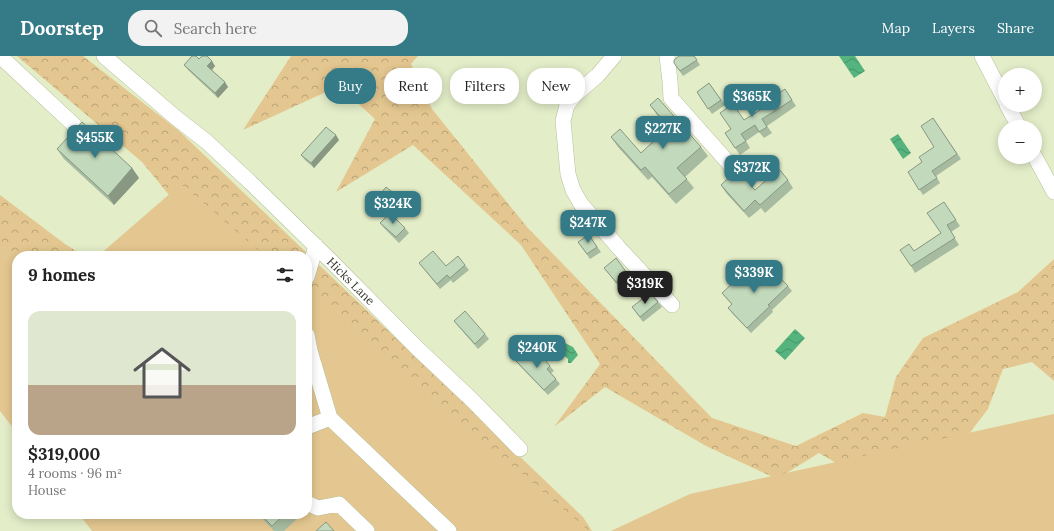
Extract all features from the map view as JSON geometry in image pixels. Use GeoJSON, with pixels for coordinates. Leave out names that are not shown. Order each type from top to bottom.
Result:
{"type":"FeatureCollection","features":[{"type":"Feature","properties":{"kind":"street"},"geometry":{"type":"LineString","coordinates":[[0,56],[74,125]]}},
{"type":"Feature","properties":{"kind":"street","name":"Hicks Lane"},"geometry":{"type":"LineString","coordinates":[[104,56],[206,142],[316,246],[520,449]]}},
{"type":"Feature","properties":{"kind":"street"},"geometry":{"type":"LineString","coordinates":[[614,56],[598,75],[576,94],[567,105],[563,121],[568,174],[573,190],[581,204],[619,248],[672,305]]}},
{"type":"Feature","properties":{"kind":"street"},"geometry":{"type":"LineString","coordinates":[[667,56],[671,98],[733,168]]}},
{"type":"Feature","properties":{"kind":"street"},"geometry":{"type":"LineString","coordinates":[[982,56],[998,87]]}},
{"type":"Feature","properties":{"kind":"street"},"geometry":{"type":"LineString","coordinates":[[1039,164],[1054,192]]}},
{"type":"Feature","properties":{"kind":"street"},"geometry":{"type":"LineString","coordinates":[[312,260],[316,246]]}},
{"type":"Feature","properties":{"kind":"street"},"geometry":{"type":"LineString","coordinates":[[312,358],[330,418],[449,531]]}},
{"type":"Feature","properties":{"kind":"street"},"geometry":{"type":"LineString","coordinates":[[312,425],[330,418]]}},
{"type":"Feature","properties":{"kind":"street"},"geometry":{"type":"LineString","coordinates":[[312,506],[318,508],[339,504],[367,531]]}},
{"type":"Feature","properties":{"kind":"green space"},"geometry":{"type":"Polygon","coordinates":[[[17,56],[83,56],[178,130],[305,251],[215,251],[142,162],[17,56]]]}},
{"type":"Feature","properties":{"kind":"green space"},"geometry":{"type":"Polygon","coordinates":[[[291,56],[418,56],[411,64],[413,68],[384,68],[384,104],[430,104],[432,109],[527,227],[712,418],[796,446],[863,413],[885,417],[896,377],[923,338],[1018,292],[1054,259],[1054,381],[1032,362],[1003,369],[988,409],[968,435],[885,491],[819,453],[777,479],[706,446],[605,387],[554,427],[600,364],[521,245],[413,145],[336,192],[375,119],[359,104],[376,104],[376,68],[324,68],[324,93],[243,130],[291,56]]]}},
{"type":"Feature","properties":{"kind":"green space"},"geometry":{"type":"Polygon","coordinates":[[[181,184],[259,251],[104,251],[181,184]]]}},
{"type":"Feature","properties":{"kind":"green space"},"geometry":{"type":"Polygon","coordinates":[[[0,195],[76,251],[12,251],[12,337],[0,322],[0,195]]]}},
{"type":"Feature","properties":{"kind":"green space"},"geometry":{"type":"Polygon","coordinates":[[[0,239],[12,252],[12,427],[0,411],[0,239]]]}},
{"type":"Feature","properties":{"kind":"green space"},"geometry":{"type":"Polygon","coordinates":[[[312,258],[583,517],[592,531],[510,531],[312,379],[312,258]]]}},
{"type":"Feature","properties":{"kind":"green space"},"geometry":{"type":"Polygon","coordinates":[[[312,295],[589,531],[92,531],[83,519],[312,519],[312,295]]]}},
{"type":"Feature","properties":{"kind":"green space"},"geometry":{"type":"Polygon","coordinates":[[[1054,414],[1054,531],[611,531],[690,494],[1054,414]]]}},
{"type":"Feature","properties":{"kind":"water"},"geometry":{"type":"Polygon","coordinates":[[[839,56],[855,56],[865,71],[854,78],[839,56]]]}},
{"type":"Feature","properties":{"kind":"water"},"geometry":{"type":"Polygon","coordinates":[[[898,134],[911,153],[903,159],[890,139],[898,134]]]}},
{"type":"Feature","properties":{"kind":"water"},"geometry":{"type":"Polygon","coordinates":[[[795,329],[805,338],[785,360],[775,351],[795,329]]]}},
{"type":"Feature","properties":{"kind":"water"},"geometry":{"type":"Polygon","coordinates":[[[563,342],[573,347],[578,355],[571,363],[568,363],[568,359],[557,349],[563,342]]]}},
{"type":"Feature","properties":{"kind":"building"},"geometry":{"type":"Polygon","coordinates":[[[192,56],[196,56],[199,59],[202,56],[207,56],[212,61],[207,66],[225,82],[215,93],[184,65],[192,56]]]}},
{"type":"Feature","properties":{"kind":"building"},"geometry":{"type":"Polygon","coordinates":[[[679,56],[694,56],[697,60],[680,71],[674,63],[674,60],[679,56]]]}},
{"type":"Feature","properties":{"kind":"building"},"geometry":{"type":"Polygon","coordinates":[[[709,83],[721,100],[708,109],[697,92],[709,83]]]}},
{"type":"Feature","properties":{"kind":"building"},"geometry":{"type":"Polygon","coordinates":[[[785,89],[792,100],[762,119],[767,127],[759,132],[755,125],[741,134],[746,141],[735,148],[725,133],[731,129],[720,113],[733,104],[744,120],[765,107],[762,104],[785,89]]]}},
{"type":"Feature","properties":{"kind":"building"},"geometry":{"type":"Polygon","coordinates":[[[658,98],[701,147],[677,168],[687,179],[669,194],[645,167],[641,170],[611,137],[620,129],[641,153],[669,127],[650,105],[658,98]]]}},
{"type":"Feature","properties":{"kind":"building"},"geometry":{"type":"Polygon","coordinates":[[[933,118],[957,154],[932,171],[937,178],[919,190],[908,172],[922,162],[919,157],[934,147],[921,126],[933,118]]]}},
{"type":"Feature","properties":{"kind":"building"},"geometry":{"type":"Polygon","coordinates":[[[82,122],[132,168],[108,196],[57,149],[82,122]]]}},
{"type":"Feature","properties":{"kind":"building"},"geometry":{"type":"Polygon","coordinates":[[[326,127],[336,135],[311,163],[301,155],[326,127]]]}},
{"type":"Feature","properties":{"kind":"building"},"geometry":{"type":"Polygon","coordinates":[[[779,169],[788,180],[760,205],[755,200],[744,211],[721,185],[737,170],[755,190],[779,169]]]}},
{"type":"Feature","properties":{"kind":"building"},"geometry":{"type":"Polygon","coordinates":[[[386,187],[395,194],[387,203],[379,196],[386,187]]]}},
{"type":"Feature","properties":{"kind":"building"},"geometry":{"type":"Polygon","coordinates":[[[944,202],[956,220],[947,225],[955,238],[911,266],[900,250],[909,244],[914,251],[941,233],[927,213],[944,202]]]}},
{"type":"Feature","properties":{"kind":"building"},"geometry":{"type":"Polygon","coordinates":[[[390,213],[405,228],[396,237],[380,223],[390,213]]]}},
{"type":"Feature","properties":{"kind":"building"},"geometry":{"type":"Polygon","coordinates":[[[589,235],[597,247],[587,254],[578,242],[589,235]]]}},
{"type":"Feature","properties":{"kind":"building"},"geometry":{"type":"Polygon","coordinates":[[[433,251],[446,266],[458,256],[465,265],[450,278],[447,275],[437,284],[419,263],[433,251]]]}},
{"type":"Feature","properties":{"kind":"building"},"geometry":{"type":"Polygon","coordinates":[[[616,258],[627,273],[616,282],[604,268],[616,258]]]}},
{"type":"Feature","properties":{"kind":"building"},"geometry":{"type":"Polygon","coordinates":[[[767,264],[788,286],[747,328],[728,308],[732,304],[722,293],[751,266],[758,273],[767,264]]]}},
{"type":"Feature","properties":{"kind":"building"},"geometry":{"type":"Polygon","coordinates":[[[650,293],[658,302],[640,317],[632,307],[650,293]]]}},
{"type":"Feature","properties":{"kind":"building"},"geometry":{"type":"Polygon","coordinates":[[[465,311],[485,334],[475,344],[454,321],[465,311]]]}},
{"type":"Feature","properties":{"kind":"building"},"geometry":{"type":"Polygon","coordinates":[[[528,350],[535,357],[539,353],[550,366],[547,369],[556,379],[544,390],[516,361],[528,350]]]}},
{"type":"Feature","properties":{"kind":"building"},"geometry":{"type":"Polygon","coordinates":[[[265,519],[280,519],[272,526],[265,519]]]}},
{"type":"Feature","properties":{"kind":"building"},"geometry":{"type":"Polygon","coordinates":[[[326,522],[334,531],[316,531],[326,522]]]}}]}
